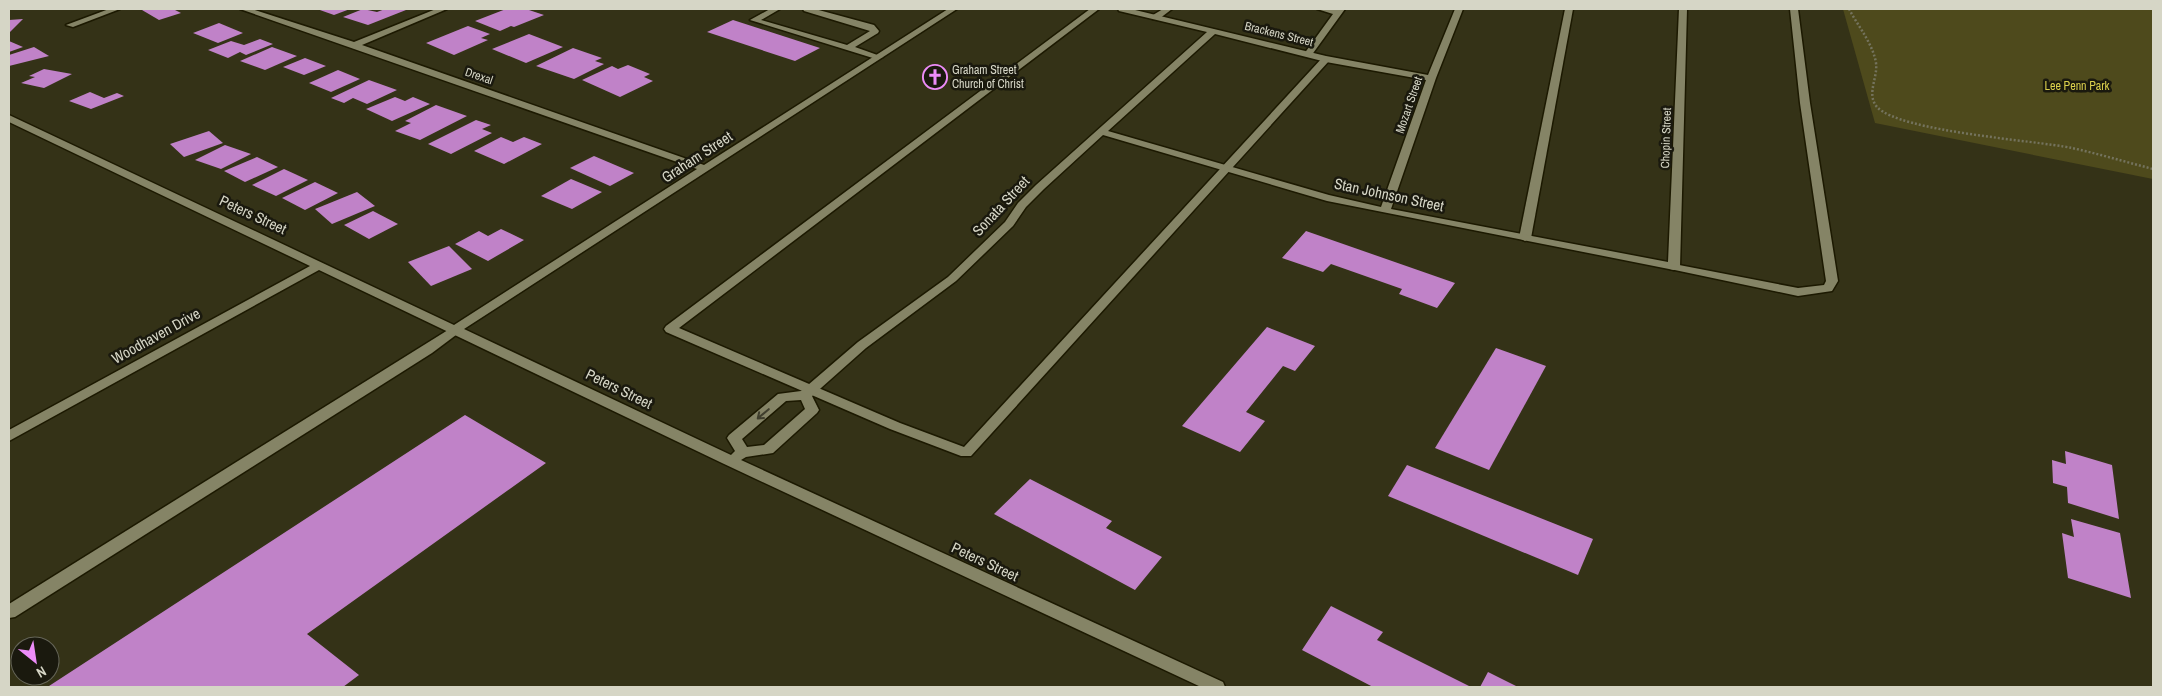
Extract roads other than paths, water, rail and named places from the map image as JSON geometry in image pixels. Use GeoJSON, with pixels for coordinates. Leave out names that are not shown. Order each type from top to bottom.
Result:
{"type":"FeatureCollection","features":[{"type":"Feature","properties":{"kind":"street"},"geometry":{"type":"LineString","coordinates":[[70,25],[116,9]]}},
{"type":"Feature","properties":{"kind":"street","name":"Drexal"},"geometry":{"type":"LineString","coordinates":[[244,9],[354,45],[706,169]]}},
{"type":"Feature","properties":{"kind":"street"},"geometry":{"type":"LineString","coordinates":[[354,45],[442,9]]}},
{"type":"Feature","properties":{"kind":"street"},"geometry":{"type":"LineString","coordinates":[[776,9],[754,20],[879,57]]}},
{"type":"Feature","properties":{"kind":"street"},"geometry":{"type":"LineString","coordinates":[[807,9],[871,27],[875,31],[848,48]]}},
{"type":"Feature","properties":{"kind":"street","name":"Graham Street"},"geometry":{"type":"LineString","coordinates":[[9,612],[428,350],[456,329],[953,9]]}},
{"type":"Feature","properties":{"kind":"street"},"geometry":{"type":"LineString","coordinates":[[1095,9],[670,329],[808,392],[966,453],[1326,59]]}},
{"type":"Feature","properties":{"kind":"street","name":"Brackens Street"},"geometry":{"type":"LineString","coordinates":[[1122,9],[1326,59],[1431,78]]}},
{"type":"Feature","properties":{"kind":"street"},"geometry":{"type":"LineString","coordinates":[[1156,17],[1168,9]]}},
{"type":"Feature","properties":{"kind":"street"},"geometry":{"type":"LineString","coordinates":[[1321,9],[1340,11]]}},
{"type":"Feature","properties":{"kind":"street","name":"Mozart Street"},"geometry":{"type":"LineString","coordinates":[[1385,211],[1431,78],[1459,9]]}},
{"type":"Feature","properties":{"kind":"street"},"geometry":{"type":"LineString","coordinates":[[1524,238],[1569,9]]}},
{"type":"Feature","properties":{"kind":"street","name":"Chopin Street"},"geometry":{"type":"LineString","coordinates":[[1674,267],[1683,9]]}},
{"type":"Feature","properties":{"kind":"street","name":"Stan Johnson Street"},"geometry":{"type":"LineString","coordinates":[[1102,132],[1327,198],[1385,211],[1798,292],[1828,288],[1832,281],[1805,103],[1794,9]]}},
{"type":"Feature","properties":{"kind":"street"},"geometry":{"type":"LineString","coordinates":[[1308,54],[1340,11]]}},
{"type":"Feature","properties":{"kind":"street","name":"Sonata Street"},"geometry":{"type":"LineString","coordinates":[[808,392],[862,344],[952,279],[1009,224],[1022,205],[1040,187],[1214,31]]}},
{"type":"Feature","properties":{"kind":"street","name":"Peters Street"},"geometry":{"type":"LineString","coordinates":[[9,118],[456,329],[732,462],[1217,687]]}},
{"type":"Feature","properties":{"kind":"street","name":"Woodhaven Drive"},"geometry":{"type":"LineString","coordinates":[[9,436],[320,265]]}},
{"type":"Feature","properties":{"kind":"street"},"geometry":{"type":"LineString","coordinates":[[732,462],[743,452],[768,450],[812,410],[808,392]]}},
{"type":"Feature","properties":{"kind":"street"},"geometry":{"type":"LineString","coordinates":[[743,452],[734,438],[783,397],[808,392]]}},
{"type":"Feature","properties":{"kind":"place","name":"Graham Street Church of Christ"},"geometry":{"type":"Point","coordinates":[935,77]}},
{"type":"Feature","properties":{"kind":"park label","name":"Lee Penn Park"},"geometry":{"type":"Point","coordinates":[2077,86]}}]}
